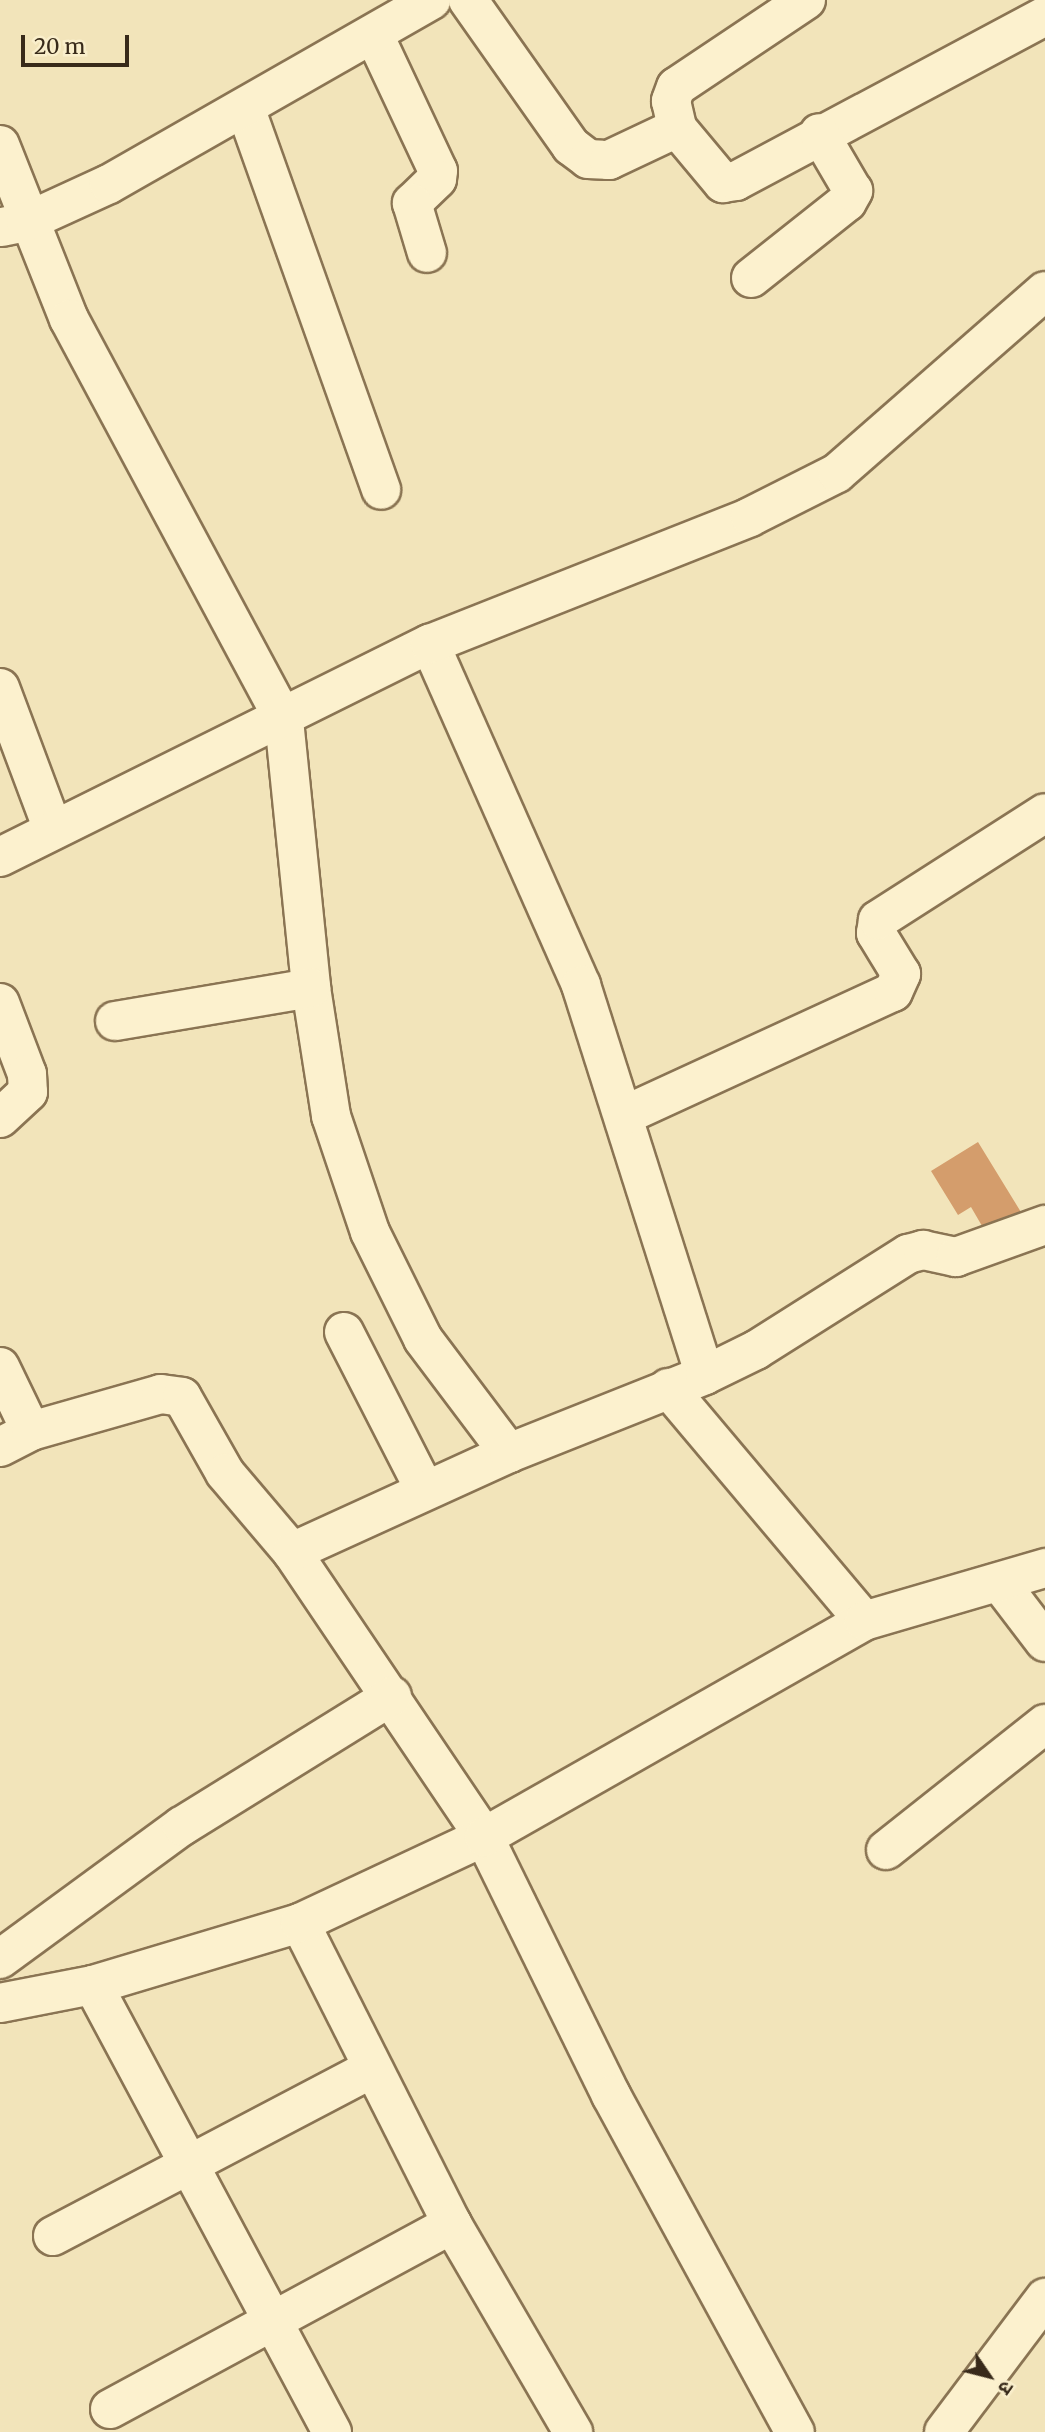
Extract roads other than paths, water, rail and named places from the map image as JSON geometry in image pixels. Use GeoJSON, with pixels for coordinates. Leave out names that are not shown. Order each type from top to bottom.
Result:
{"type":"FeatureCollection","features":[{"type":"Feature","properties":{"kind":"street"},"geometry":{"type":"LineString","coordinates":[[13,225],[246,110],[431,0]]}},
{"type":"Feature","properties":{"kind":"street"},"geometry":{"type":"LineString","coordinates":[[468,0],[571,146],[588,159],[609,160],[677,128]]}},
{"type":"Feature","properties":{"kind":"street"},"geometry":{"type":"LineString","coordinates":[[806,0],[687,75],[671,101],[677,128],[723,183],[736,181],[819,133],[1045,16]]}},
{"type":"Feature","properties":{"kind":"street"},"geometry":{"type":"LineString","coordinates":[[374,35],[438,171],[437,179],[412,202],[427,253]]}},
{"type":"Feature","properties":{"kind":"street"},"geometry":{"type":"LineString","coordinates":[[246,110],[381,490]]}},
{"type":"Feature","properties":{"kind":"street"},"geometry":{"type":"LineString","coordinates":[[751,278],[847,202],[853,191],[819,133]]}},
{"type":"Feature","properties":{"kind":"street"},"geometry":{"type":"LineString","coordinates":[[0,145],[13,225],[69,319],[284,720],[312,988],[331,1116],[370,1231],[423,1339],[509,1453]]}},
{"type":"Feature","properties":{"kind":"street"},"geometry":{"type":"LineString","coordinates":[[0,857],[52,827],[284,720],[430,644],[750,516],[837,473],[1045,291]]}},
{"type":"Feature","properties":{"kind":"street"},"geometry":{"type":"LineString","coordinates":[[430,644],[580,985],[625,1115],[705,1375]]}},
{"type":"Feature","properties":{"kind":"street"},"geometry":{"type":"LineString","coordinates":[[0,688],[52,827]]}},
{"type":"Feature","properties":{"kind":"street"},"geometry":{"type":"LineString","coordinates":[[625,1115],[893,992],[901,974],[876,933],[878,920],[1045,813]]}},
{"type":"Feature","properties":{"kind":"street"},"geometry":{"type":"LineString","coordinates":[[115,1021],[312,988]]}},
{"type":"Feature","properties":{"kind":"street"},"geometry":{"type":"LineString","coordinates":[[0,1003],[27,1074],[27,1092],[0,1118]]}},
{"type":"Feature","properties":{"kind":"street"},"geometry":{"type":"LineString","coordinates":[[292,1552],[509,1453],[705,1375],[756,1350],[908,1254],[923,1250],[956,1257],[1045,1225]]}},
{"type":"Feature","properties":{"kind":"street"},"geometry":{"type":"LineString","coordinates":[[344,1332],[425,1490]]}},
{"type":"Feature","properties":{"kind":"street"},"geometry":{"type":"LineString","coordinates":[[0,1367],[15,1439],[160,1394],[183,1397],[225,1473],[292,1552],[392,1696],[484,1837],[617,2107],[795,2432]]}},
{"type":"Feature","properties":{"kind":"street"},"geometry":{"type":"LineString","coordinates":[[668,1388],[864,1621]]}},
{"type":"Feature","properties":{"kind":"street"},"geometry":{"type":"LineString","coordinates":[[0,2003],[93,1986],[300,1923],[484,1837],[864,1621],[1045,1568]]}},
{"type":"Feature","properties":{"kind":"street"},"geometry":{"type":"LineString","coordinates":[[1000,1583],[1045,1642]]}},
{"type":"Feature","properties":{"kind":"street"},"geometry":{"type":"LineString","coordinates":[[0,1959],[182,1826],[392,1696]]}},
{"type":"Feature","properties":{"kind":"street"},"geometry":{"type":"LineString","coordinates":[[886,1850],[1045,1724]]}},
{"type":"Feature","properties":{"kind":"street"},"geometry":{"type":"LineString","coordinates":[[300,1923],[452,2224],[573,2432]]}},
{"type":"Feature","properties":{"kind":"street"},"geometry":{"type":"LineString","coordinates":[[93,1986],[186,2165],[331,2432]]}},
{"type":"Feature","properties":{"kind":"street"},"geometry":{"type":"LineString","coordinates":[[53,2236],[372,2069]]}},
{"type":"Feature","properties":{"kind":"street"},"geometry":{"type":"LineString","coordinates":[[110,2409],[452,2224]]}},
{"type":"Feature","properties":{"kind":"street"},"geometry":{"type":"LineString","coordinates":[[944,2432],[1045,2298]]}}]}
